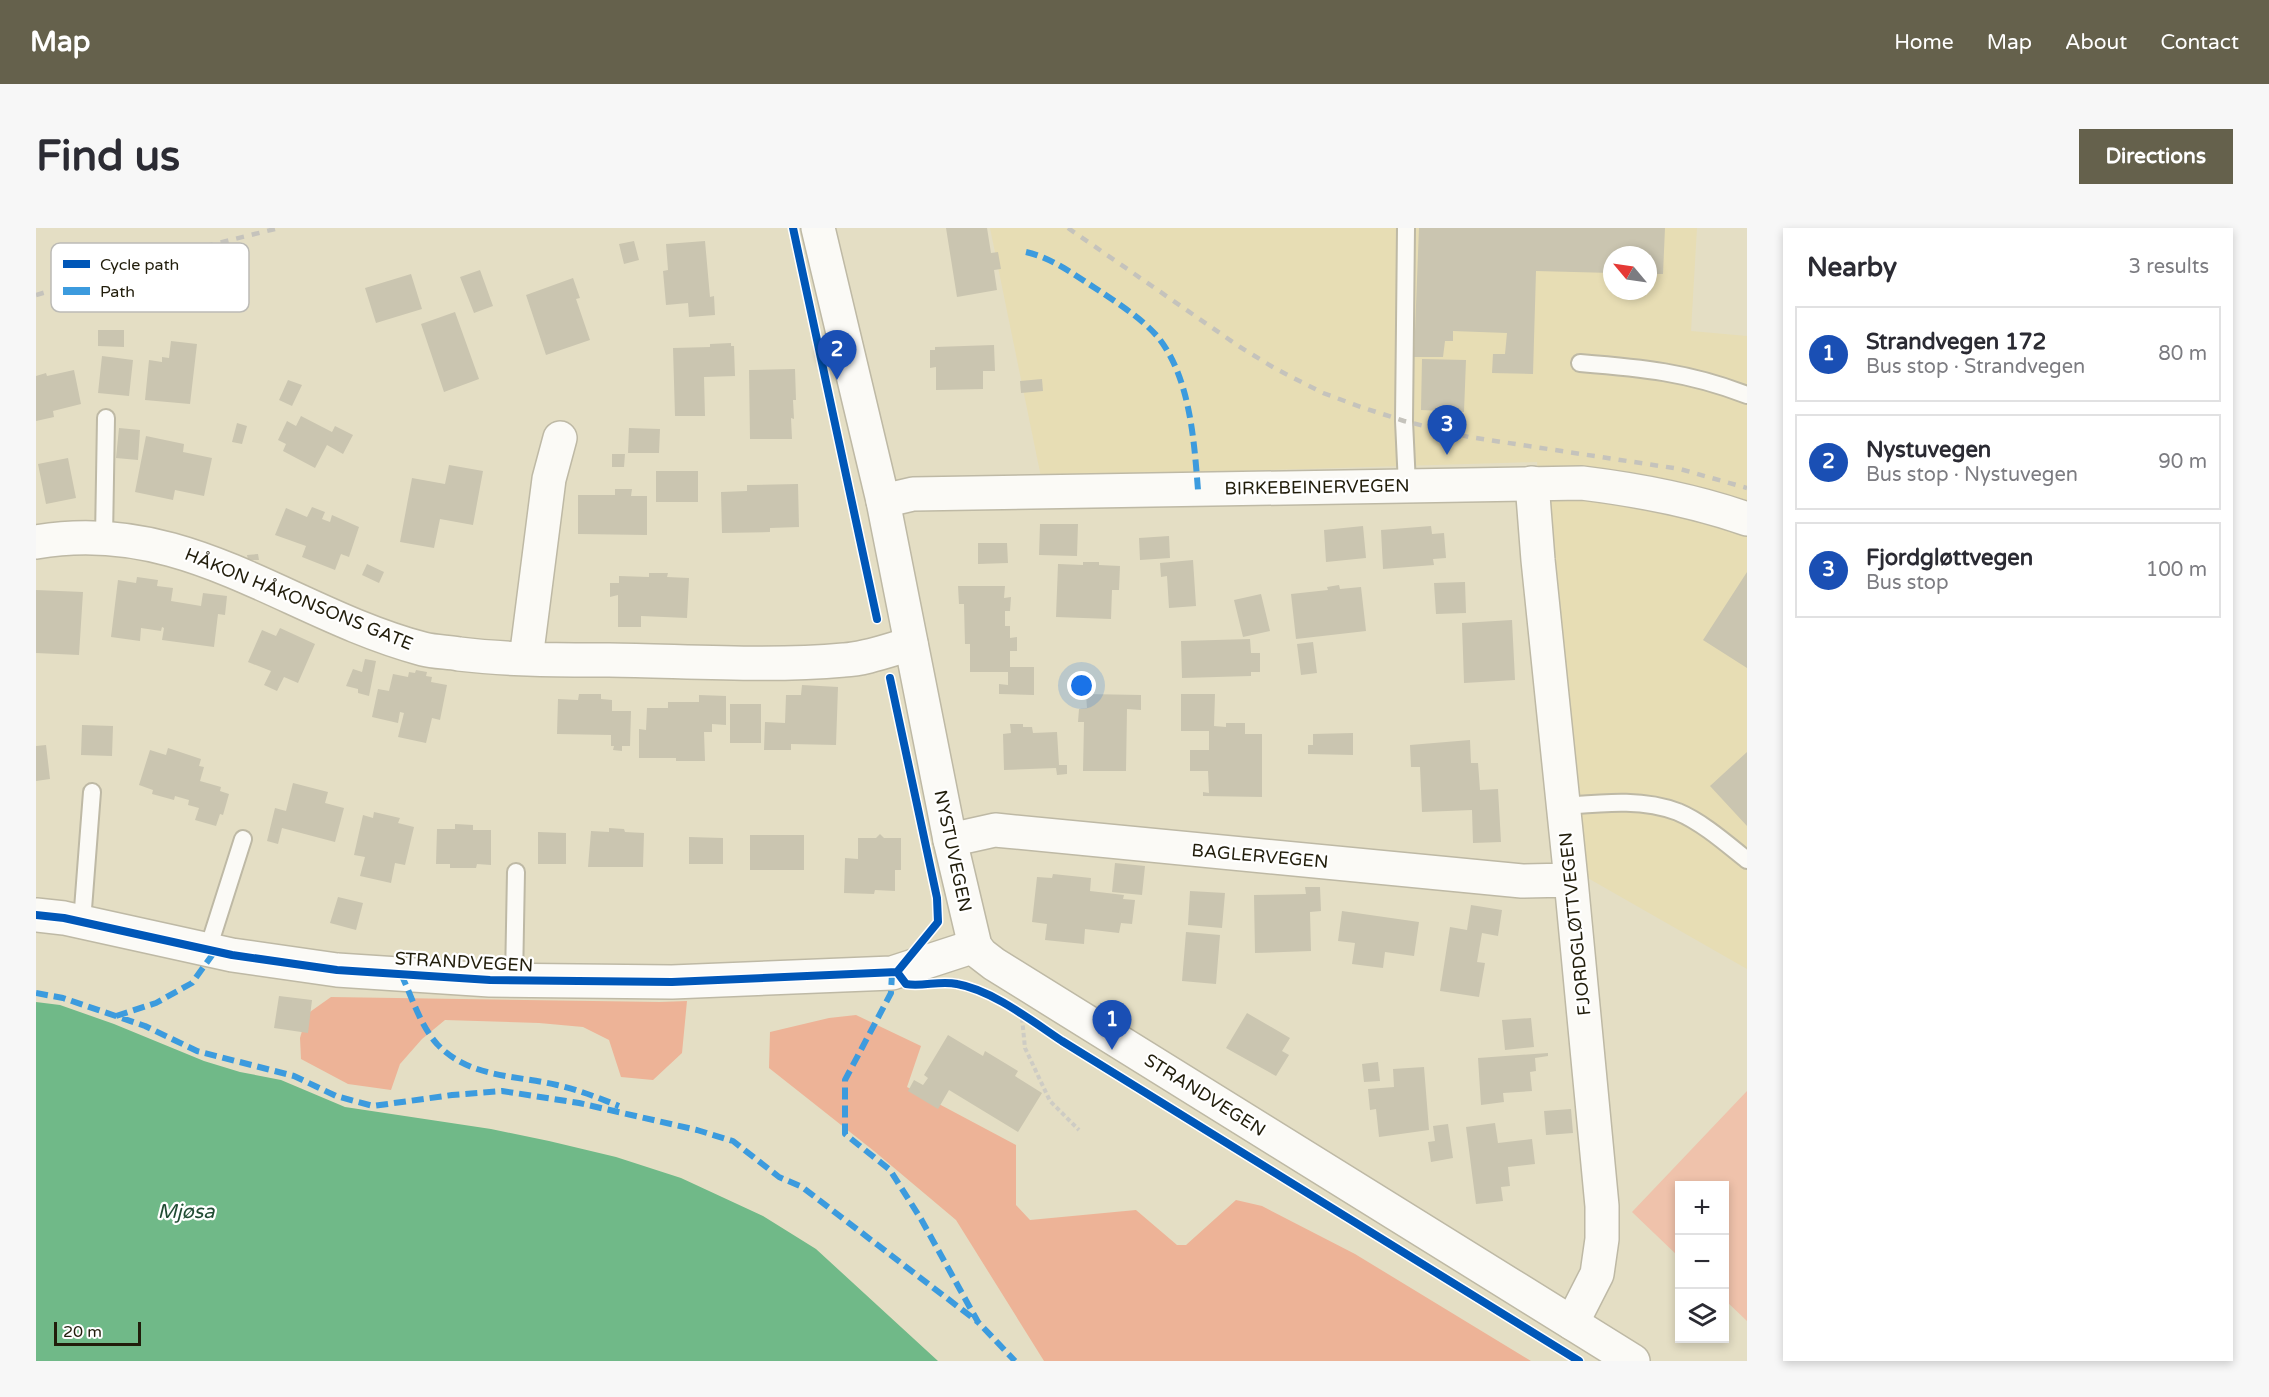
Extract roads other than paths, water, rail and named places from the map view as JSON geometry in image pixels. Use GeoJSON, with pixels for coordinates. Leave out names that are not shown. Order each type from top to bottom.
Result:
{"type":"FeatureCollection","features":[{"type":"Feature","properties":{"kind":"street","name":"NYSTUVEGEN"},"geometry":{"type":"LineString","coordinates":[[819,228],[883,501],[950,840],[975,946]]}},
{"type":"Feature","properties":{"kind":"street"},"geometry":{"type":"LineString","coordinates":[[526,659],[549,479],[560,438]]}},
{"type":"Feature","properties":{"kind":"street","name":"FJORDGLØTTVEGEN"},"geometry":{"type":"LineString","coordinates":[[1532,483],[1602,1206],[1602,1239],[1597,1274],[1572,1323]]}},
{"type":"Feature","properties":{"kind":"street","name":"BIRKEBEINERVEGEN"},"geometry":{"type":"LineString","coordinates":[[883,501],[914,494],[1582,483],[1635,490],[1700,503],[1747,519]]}},
{"type":"Feature","properties":{"kind":"street","name":"HÅKON HÅKONSONS GATE"},"geometry":{"type":"LineString","coordinates":[[36,542],[61,538],[104,538],[142,542],[224,566],[370,632],[425,649],[498,659],[777,662],[847,660],[910,644]]}},
{"type":"Feature","properties":{"kind":"street","name":"BAGLERVEGEN"},"geometry":{"type":"LineString","coordinates":[[950,840],[994,830],[1522,881],[1571,880]]}},
{"type":"Feature","properties":{"kind":"street","name":"STRANDVEGEN"},"geometry":{"type":"LineString","coordinates":[[36,915],[82,922],[208,949],[337,970],[514,980],[672,982],[892,973],[975,946],[994,964],[1633,1361]]}},
{"type":"Feature","properties":{"kind":"lane"},"geometry":{"type":"LineString","coordinates":[[1406,228],[1404,421],[1407,485]]}},
{"type":"Feature","properties":{"kind":"lane"},"geometry":{"type":"LineString","coordinates":[[1580,363],[1676,373],[1719,384],[1747,395]]}},
{"type":"Feature","properties":{"kind":"lane"},"geometry":{"type":"LineString","coordinates":[[104,538],[106,418]]}},
{"type":"Feature","properties":{"kind":"lane"},"geometry":{"type":"LineString","coordinates":[[82,922],[92,792]]}},
{"type":"Feature","properties":{"kind":"lane"},"geometry":{"type":"LineString","coordinates":[[1563,807],[1611,802],[1649,805],[1680,813],[1719,837],[1747,860]]}},
{"type":"Feature","properties":{"kind":"lane"},"geometry":{"type":"LineString","coordinates":[[208,949],[243,839]]}},
{"type":"Feature","properties":{"kind":"lane"},"geometry":{"type":"LineString","coordinates":[[514,980],[516,872]]}},
{"type":"Feature","properties":{"kind":"water","name":"Mjøsa"},"geometry":{"type":"Polygon","coordinates":[[[36,1002],[60,1005],[114,1024],[204,1061],[240,1072],[281,1080],[345,1107],[491,1129],[549,1141],[616,1157],[681,1178],[763,1216],[816,1249],[938,1361],[36,1361],[36,1002]]]}},
{"type":"Feature","properties":{"kind":"railway"},"geometry":{"type":"LineString","coordinates":[[218,243],[279,228]]}},
{"type":"Feature","properties":{"kind":"railway"},"geometry":{"type":"LineString","coordinates":[[1068,228],[1240,347],[1323,393],[1404,421],[1469,437],[1680,469],[1747,488]]}},
{"type":"Feature","properties":{"kind":"railway"},"geometry":{"type":"LineString","coordinates":[[36,295],[51,291]]}},
{"type":"Feature","properties":{"kind":"place","name":"Nystuvegen"},"geometry":{"type":"Point","coordinates":[837,380]}},
{"type":"Feature","properties":{"kind":"place","name":"Fjordgløttvegen"},"geometry":{"type":"Point","coordinates":[1447,455]}},
{"type":"Feature","properties":{"kind":"place","name":"Strandvegen 172"},"geometry":{"type":"Point","coordinates":[1112,1050]}}]}
